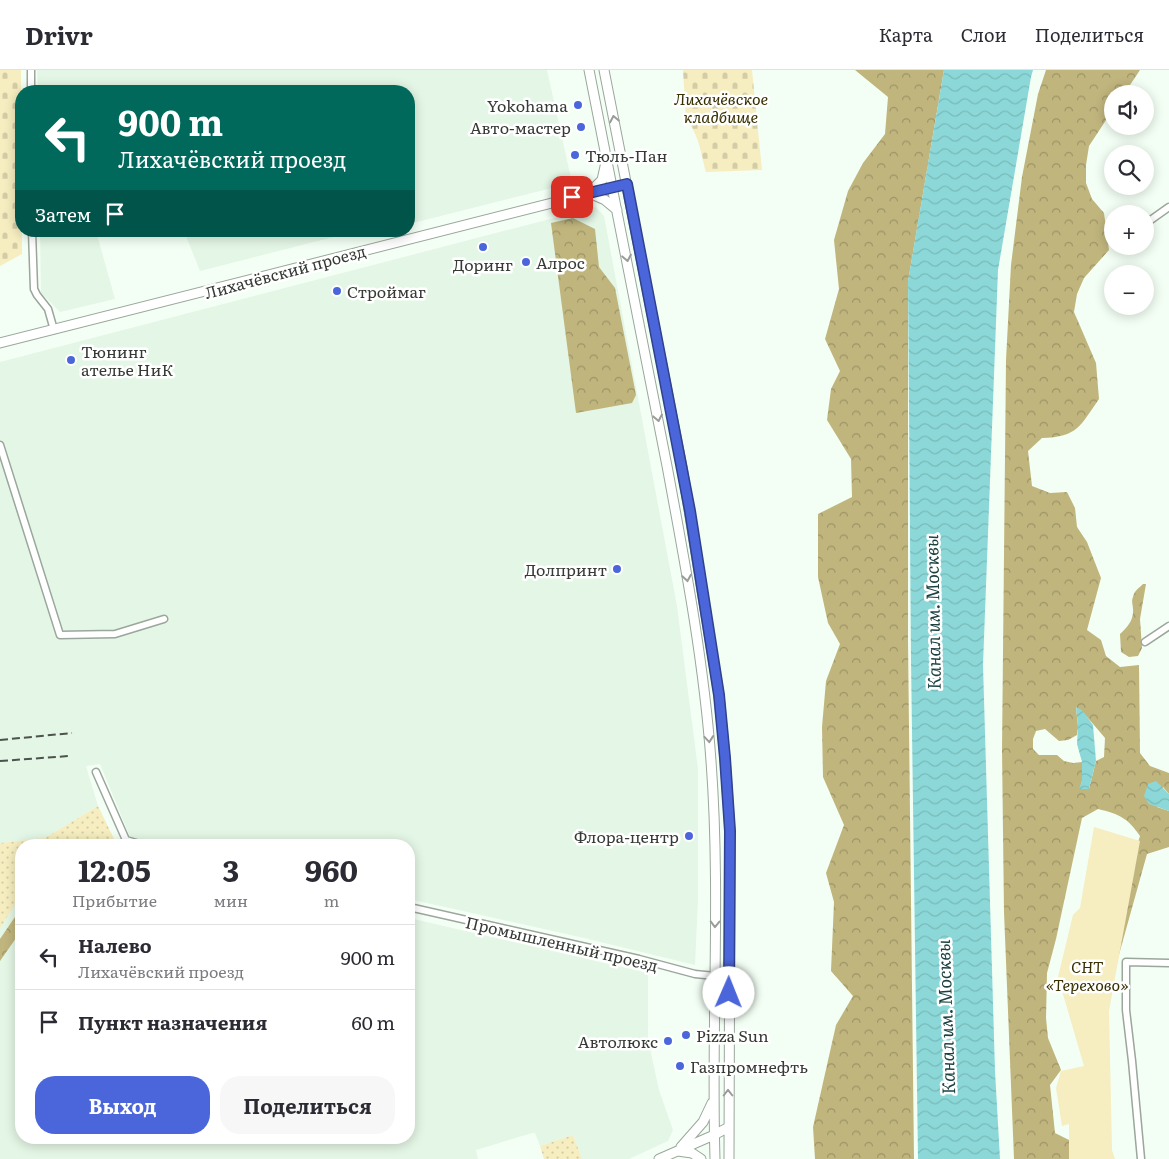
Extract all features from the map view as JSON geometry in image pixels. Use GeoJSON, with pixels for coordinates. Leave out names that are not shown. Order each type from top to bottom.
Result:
{"type":"FeatureCollection","features":[{"type":"Feature","properties":{"kind":"main road"},"geometry":{"type":"LineString","coordinates":[[589,70],[676,514],[705,697],[715,830],[714,1159]]}},
{"type":"Feature","properties":{"kind":"main road"},"geometry":{"type":"LineString","coordinates":[[604,70],[690,511],[715,663],[730,831],[729,1159]]}},
{"type":"Feature","properties":{"kind":"main road"},"geometry":{"type":"LineString","coordinates":[[589,193],[602,180],[607,158]]}},
{"type":"Feature","properties":{"kind":"main road","name":"Лихачёвский проезд"},"geometry":{"type":"LineString","coordinates":[[0,343],[627,184]]}},
{"type":"Feature","properties":{"kind":"main road"},"geometry":{"type":"LineString","coordinates":[[589,193],[605,200],[617,211]]}},
{"type":"Feature","properties":{"kind":"main road"},"geometry":{"type":"LineString","coordinates":[[678,1151],[689,1141],[703,1122],[714,1097]]}},
{"type":"Feature","properties":{"kind":"main road"},"geometry":{"type":"LineString","coordinates":[[659,1159],[729,1127]]}},
{"type":"Feature","properties":{"kind":"main road"},"geometry":{"type":"LineString","coordinates":[[678,1151],[692,1154],[701,1159]]}},
{"type":"Feature","properties":{"kind":"street"},"geometry":{"type":"LineString","coordinates":[[31,70],[31,85]]}},
{"type":"Feature","properties":{"kind":"street"},"geometry":{"type":"LineString","coordinates":[[1154,218],[1169,207]]}},
{"type":"Feature","properties":{"kind":"street"},"geometry":{"type":"LineString","coordinates":[[32,237],[34,289],[37,296],[48,309],[54,330]]}},
{"type":"Feature","properties":{"kind":"street"},"geometry":{"type":"LineString","coordinates":[[0,445],[60,635],[115,634],[164,620]]}},
{"type":"Feature","properties":{"kind":"street"},"geometry":{"type":"LineString","coordinates":[[1146,642],[1169,626]]}},
{"type":"Feature","properties":{"kind":"street"},"geometry":{"type":"LineString","coordinates":[[96,772],[126,839]]}},
{"type":"Feature","properties":{"kind":"street","name":"Промышленный проезд"},"geometry":{"type":"LineString","coordinates":[[415,908],[639,959],[695,974],[715,976]]}},
{"type":"Feature","properties":{"kind":"street"},"geometry":{"type":"LineString","coordinates":[[1141,1159],[1126,1010],[1126,962],[1169,962]]}},
{"type":"Feature","properties":{"kind":"shaded area"},"geometry":{"type":"Polygon","coordinates":[[[37,70],[547,70],[572,183],[415,222],[415,85],[38,85],[37,70]]]}},
{"type":"Feature","properties":{"kind":"shaded area"},"geometry":{"type":"Polygon","coordinates":[[[596,207],[604,216],[677,606],[698,769],[698,900],[695,965],[415,900],[415,839],[138,839],[130,837],[100,764],[86,766],[98,806],[45,838],[15,839],[15,841],[0,843],[0,362],[596,207]]]}},
{"type":"Feature","properties":{"kind":"shaded area"},"geometry":{"type":"Polygon","coordinates":[[[40,237],[98,237],[115,299],[60,312],[41,293],[40,237]]]}},
{"type":"Feature","properties":{"kind":"shaded area"},"geometry":{"type":"Polygon","coordinates":[[[186,237],[333,237],[200,271],[186,237]]]}},
{"type":"Feature","properties":{"kind":"shaded area"},"geometry":{"type":"Polygon","coordinates":[[[15,905],[15,1144],[415,1144],[415,919],[648,973],[648,1039],[659,1090],[673,1130],[668,1141],[629,1159],[582,1159],[573,1135],[540,1146],[535,1133],[532,1133],[476,1150],[478,1159],[0,1159],[0,928],[15,905]]]}},
{"type":"Feature","properties":{"kind":"green space"},"geometry":{"type":"Polygon","coordinates":[[[0,70],[21,70],[21,85],[15,85],[15,237],[22,237],[22,254],[0,266],[0,70]]]}},
{"type":"Feature","properties":{"kind":"green space","name":"Лихачёвское кладбище"},"geometry":{"type":"Polygon","coordinates":[[[683,70],[752,70],[762,170],[706,172],[697,138],[686,120],[683,70]]]}},
{"type":"Feature","properties":{"kind":"green space"},"geometry":{"type":"Polygon","coordinates":[[[855,70],[944,70],[908,282],[908,641],[914,1159],[815,1159],[813,1127],[836,1025],[853,996],[831,971],[834,902],[826,873],[844,825],[823,777],[822,727],[826,681],[840,644],[828,623],[818,577],[818,514],[852,497],[851,459],[827,420],[831,389],[840,371],[825,339],[839,289],[834,240],[848,191],[863,163],[885,134],[888,97],[855,70]]]}},
{"type":"Feature","properties":{"kind":"green space"},"geometry":{"type":"Polygon","coordinates":[[[1046,70],[1140,70],[1130,85],[1104,85],[1104,123],[1089,146],[1086,165],[1086,183],[1092,199],[1104,213],[1105,255],[1084,278],[1077,294],[1074,312],[1096,363],[1099,399],[1077,428],[1063,435],[1042,438],[1028,451],[1032,486],[1050,493],[1067,492],[1075,508],[1077,527],[1087,542],[1101,578],[1087,630],[1101,640],[1106,656],[1120,667],[1139,665],[1140,753],[1150,766],[1169,773],[1169,794],[1163,787],[1157,807],[1169,811],[1169,847],[1147,854],[1115,969],[1114,921],[1140,836],[1127,821],[1112,813],[1098,809],[1082,818],[1047,973],[1046,1018],[1048,1038],[1061,1070],[1050,1085],[1055,1133],[1071,1141],[1082,1159],[1014,1159],[1004,912],[1002,750],[1006,360],[1011,265],[1022,177],[1038,94],[1046,70]],[[1076,707],[1077,735],[1068,740],[1059,741],[1045,729],[1036,731],[1033,739],[1033,749],[1039,755],[1057,755],[1064,761],[1082,762],[1080,789],[1089,789],[1096,761],[1104,757],[1105,738],[1076,707]]]}},
{"type":"Feature","properties":{"kind":"green space"},"geometry":{"type":"Polygon","coordinates":[[[573,218],[595,229],[599,267],[615,288],[636,395],[632,403],[576,413],[551,223],[573,218]]]}},
{"type":"Feature","properties":{"kind":"green space"},"geometry":{"type":"Polygon","coordinates":[[[1143,584],[1146,584],[1140,619],[1142,648],[1138,656],[1129,657],[1121,652],[1120,634],[1131,620],[1133,613],[1132,600],[1137,590],[1143,584]]]}},
{"type":"Feature","properties":{"kind":"green space"},"geometry":{"type":"Polygon","coordinates":[[[98,806],[114,839],[36,839],[45,838],[98,806]]]}},
{"type":"Feature","properties":{"kind":"green space","name":"СНТ «Терехово»"},"geometry":{"type":"Polygon","coordinates":[[[1094,827],[1140,841],[1109,1011],[1112,1150],[1115,1159],[1069,1159],[1069,1124],[1062,1126],[1056,1088],[1061,1071],[1084,1066],[1058,977],[1073,915],[1080,908],[1094,827]]]}},
{"type":"Feature","properties":{"kind":"green space"},"geometry":{"type":"Polygon","coordinates":[[[15,841],[15,905],[0,928],[0,843],[15,841]]]}},
{"type":"Feature","properties":{"kind":"green space"},"geometry":{"type":"Polygon","coordinates":[[[15,917],[15,940],[0,961],[0,939],[15,917]]]}},
{"type":"Feature","properties":{"kind":"green space"},"geometry":{"type":"Polygon","coordinates":[[[573,1135],[582,1159],[544,1159],[540,1146],[573,1135]]]}},
{"type":"Feature","properties":{"kind":"water","name":"Канал им. Москвы"},"geometry":{"type":"Polygon","coordinates":[[[944,70],[1033,70],[998,270],[983,665],[995,1071],[1000,1159],[918,1159],[908,281],[944,70]]]}},
{"type":"Feature","properties":{"kind":"water"},"geometry":{"type":"Polygon","coordinates":[[[1076,707],[1083,711],[1093,725],[1096,761],[1089,789],[1079,789],[1082,781],[1082,762],[1077,744],[1076,707]]]}},
{"type":"Feature","properties":{"kind":"water"},"geometry":{"type":"Polygon","coordinates":[[[1156,781],[1169,794],[1169,811],[1149,804],[1144,796],[1148,784],[1156,781]]]}},
{"type":"Feature","properties":{"kind":"railway"},"geometry":{"type":"LineString","coordinates":[[0,740],[72,733]]}},
{"type":"Feature","properties":{"kind":"railway"},"geometry":{"type":"LineString","coordinates":[[0,761],[69,756]]}},
{"type":"Feature","properties":{"kind":"place","name":"Yokohama"},"geometry":{"type":"Point","coordinates":[578,105]}},
{"type":"Feature","properties":{"kind":"place","name":"Авто-мастер"},"geometry":{"type":"Point","coordinates":[581,127]}},
{"type":"Feature","properties":{"kind":"place","name":"Тюль-Пан"},"geometry":{"type":"Point","coordinates":[575,155]}},
{"type":"Feature","properties":{"kind":"place","name":"Доринг"},"geometry":{"type":"Point","coordinates":[483,247]}},
{"type":"Feature","properties":{"kind":"place","name":"Алрос"},"geometry":{"type":"Point","coordinates":[526,262]}},
{"type":"Feature","properties":{"kind":"place","name":"Строймаг"},"geometry":{"type":"Point","coordinates":[337,291]}},
{"type":"Feature","properties":{"kind":"place","name":"Тюнинг ателье НиК"},"geometry":{"type":"Point","coordinates":[71,360]}},
{"type":"Feature","properties":{"kind":"place","name":"Долпринт"},"geometry":{"type":"Point","coordinates":[617,569]}},
{"type":"Feature","properties":{"kind":"place","name":"Флора-центр"},"geometry":{"type":"Point","coordinates":[689,836]}},
{"type":"Feature","properties":{"kind":"place","name":"Pizza Sun"},"geometry":{"type":"Point","coordinates":[686,1035]}},
{"type":"Feature","properties":{"kind":"place","name":"Автолюкс"},"geometry":{"type":"Point","coordinates":[668,1041]}},
{"type":"Feature","properties":{"kind":"place","name":"Газпромнефть"},"geometry":{"type":"Point","coordinates":[680,1066]}},
{"type":"Feature","properties":{"kind":"route"},"geometry":{"type":"LineString","coordinates":[[572,197],[627,184],[682,467],[715,663],[725,758],[730,831],[729,993]]}}]}
